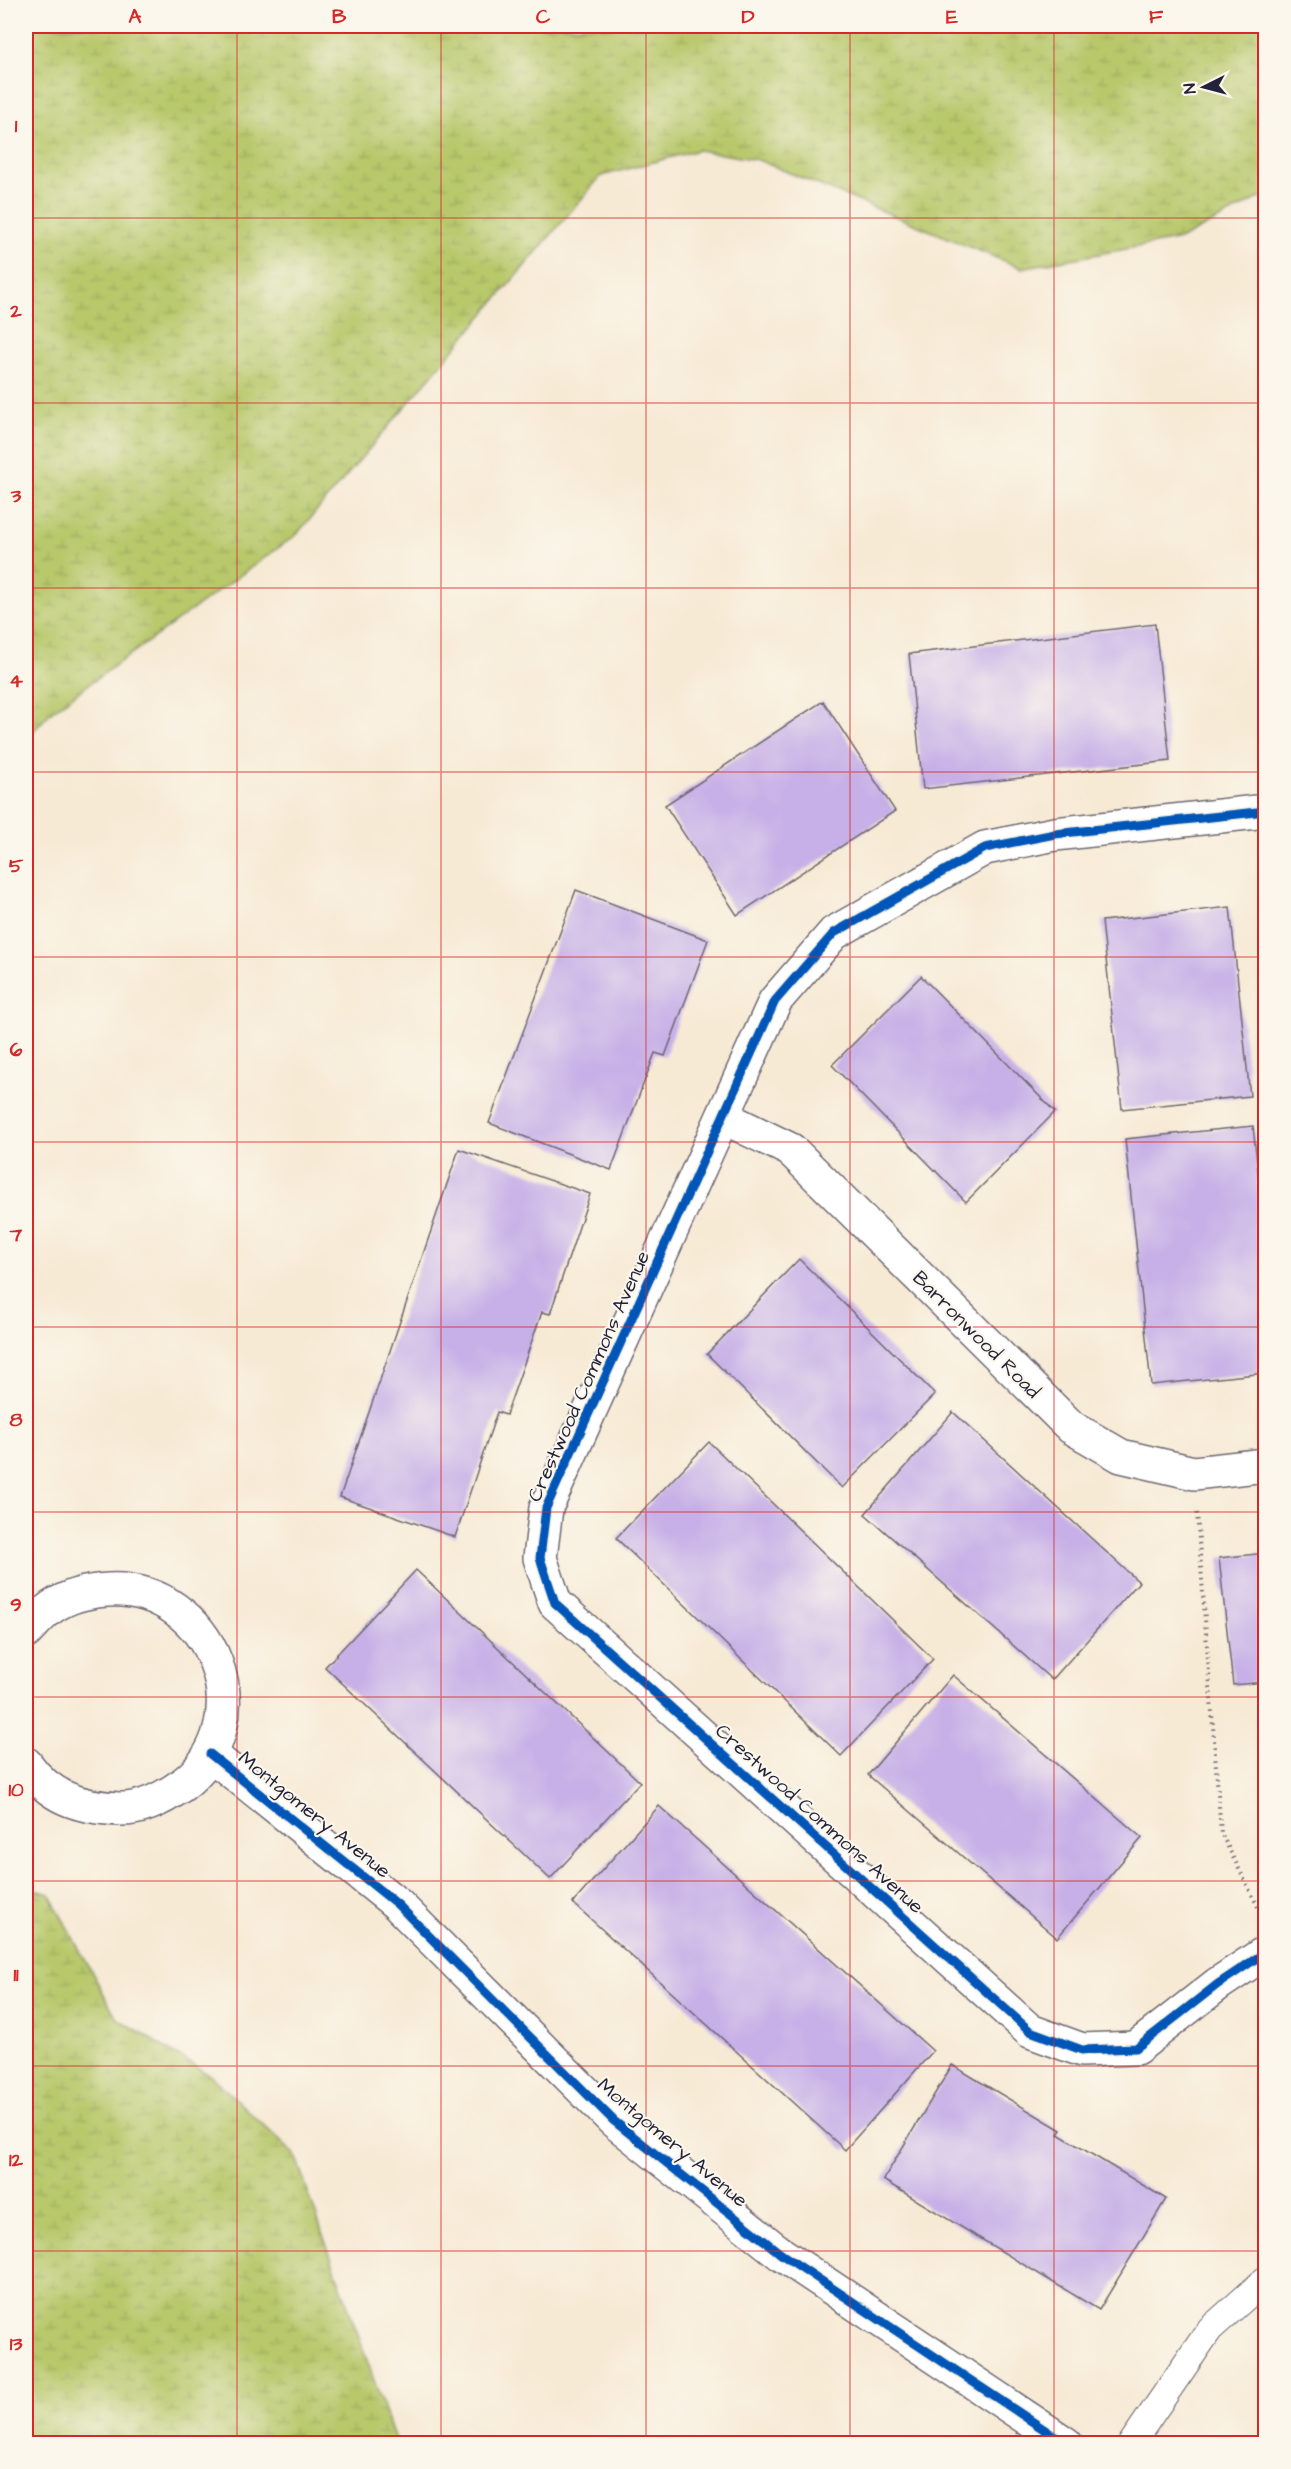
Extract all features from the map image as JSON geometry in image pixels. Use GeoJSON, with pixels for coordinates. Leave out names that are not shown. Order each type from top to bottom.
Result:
{"type":"FeatureCollection","features":[{"type":"Feature","properties":{"kind":"street","name":"Crestwood Commons Avenue"},"geometry":{"type":"LineString","coordinates":[[1266,811],[1055,834],[985,848],[834,933],[775,1001],[546,1508],[540,1558],[555,1603],[1030,2031],[1082,2050],[1136,2048],[1218,1984],[1266,1952]]}},
{"type":"Feature","properties":{"kind":"street","name":"Barronwood Road"},"geometry":{"type":"LineString","coordinates":[[723,1117],[791,1150],[1071,1427],[1121,1456],[1194,1473],[1266,1465]]}},
{"type":"Feature","properties":{"kind":"street"},"geometry":{"type":"LineString","coordinates":[[26,1632],[52,1607],[88,1591],[126,1589],[162,1600],[176,1608],[208,1642],[222,1678],[222,1716],[210,1754],[195,1775],[164,1798],[127,1810],[89,1808],[53,1793],[35,1778],[26,1764]]}},
{"type":"Feature","properties":{"kind":"street","name":"Montgomery Avenue"},"geometry":{"type":"LineString","coordinates":[[210,1754],[397,1904],[614,2121],[781,2254],[1066,2444]]}},
{"type":"Feature","properties":{"kind":"lane"},"geometry":{"type":"LineString","coordinates":[[1131,2444],[1210,2329],[1266,2279]]}},
{"type":"Feature","properties":{"kind":"path"},"geometry":{"type":"LineString","coordinates":[[1194,1473],[1221,1833],[1266,1921]]}},
{"type":"Feature","properties":{"kind":"green space"},"geometry":{"type":"Polygon","coordinates":[[[26,26],[1265,26],[1265,195],[1181,239],[1021,268],[758,160],[698,150],[601,176],[296,535],[52,711],[26,739],[26,26]]]}},
{"type":"Feature","properties":{"kind":"green space"},"geometry":{"type":"Polygon","coordinates":[[[26,1887],[49,1894],[117,2018],[211,2076],[295,2155],[396,2443],[26,2443],[26,1887]]]}},
{"type":"Feature","properties":{"kind":"building"},"geometry":{"type":"Polygon","coordinates":[[[1155,624],[1170,761],[923,789],[909,654],[1155,624]]]}},
{"type":"Feature","properties":{"kind":"building"},"geometry":{"type":"Polygon","coordinates":[[[823,701],[895,811],[737,915],[665,805],[823,701]]]}},
{"type":"Feature","properties":{"kind":"building"},"geometry":{"type":"Polygon","coordinates":[[[576,890],[708,940],[665,1056],[655,1053],[611,1170],[489,1123],[576,890]]]}},
{"type":"Feature","properties":{"kind":"building"},"geometry":{"type":"Polygon","coordinates":[[[1230,907],[1250,1096],[1122,1109],[1102,921],[1230,907]]]}},
{"type":"Feature","properties":{"kind":"building"},"geometry":{"type":"Polygon","coordinates":[[[921,976],[1055,1112],[966,1202],[832,1065],[921,976]]]}},
{"type":"Feature","properties":{"kind":"building"},"geometry":{"type":"Polygon","coordinates":[[[1253,1126],[1266,1247],[1266,1373],[1151,1385],[1125,1139],[1253,1126]]]}},
{"type":"Feature","properties":{"kind":"building"},"geometry":{"type":"Polygon","coordinates":[[[459,1149],[590,1194],[550,1314],[542,1312],[506,1415],[497,1412],[455,1537],[340,1497],[459,1149]]]}},
{"type":"Feature","properties":{"kind":"building"},"geometry":{"type":"Polygon","coordinates":[[[799,1259],[935,1394],[842,1488],[707,1354],[799,1259]]]}},
{"type":"Feature","properties":{"kind":"building"},"geometry":{"type":"Polygon","coordinates":[[[953,1412],[1139,1582],[1052,1680],[865,1514],[953,1412]]]}},
{"type":"Feature","properties":{"kind":"building"},"geometry":{"type":"Polygon","coordinates":[[[709,1442],[933,1659],[841,1756],[616,1538],[709,1442]]]}},
{"type":"Feature","properties":{"kind":"building"},"geometry":{"type":"Polygon","coordinates":[[[1266,1553],[1266,1682],[1233,1685],[1219,1558],[1266,1553]]]}},
{"type":"Feature","properties":{"kind":"building"},"geometry":{"type":"Polygon","coordinates":[[[416,1570],[640,1782],[550,1879],[325,1667],[416,1570]]]}},
{"type":"Feature","properties":{"kind":"building"},"geometry":{"type":"Polygon","coordinates":[[[953,1675],[1142,1838],[1057,1938],[868,1775],[953,1675]]]}},
{"type":"Feature","properties":{"kind":"building"},"geometry":{"type":"Polygon","coordinates":[[[659,1806],[933,2051],[845,2150],[573,1903],[659,1806]]]}},
{"type":"Feature","properties":{"kind":"building"},"geometry":{"type":"Polygon","coordinates":[[[952,2065],[1061,2130],[1058,2134],[1166,2199],[1099,2310],[883,2180],[952,2065]]]}},
{"type":"Feature","properties":{"kind":"cycle path"},"geometry":{"type":"LineString","coordinates":[[1266,811],[1055,834],[985,848],[834,933],[775,1001],[546,1508],[540,1558],[555,1603],[1030,2031],[1082,2050],[1136,2048],[1218,1984],[1266,1952]]}},
{"type":"Feature","properties":{"kind":"cycle path"},"geometry":{"type":"LineString","coordinates":[[210,1754],[397,1904],[614,2121],[781,2254],[1066,2444]]}}]}
